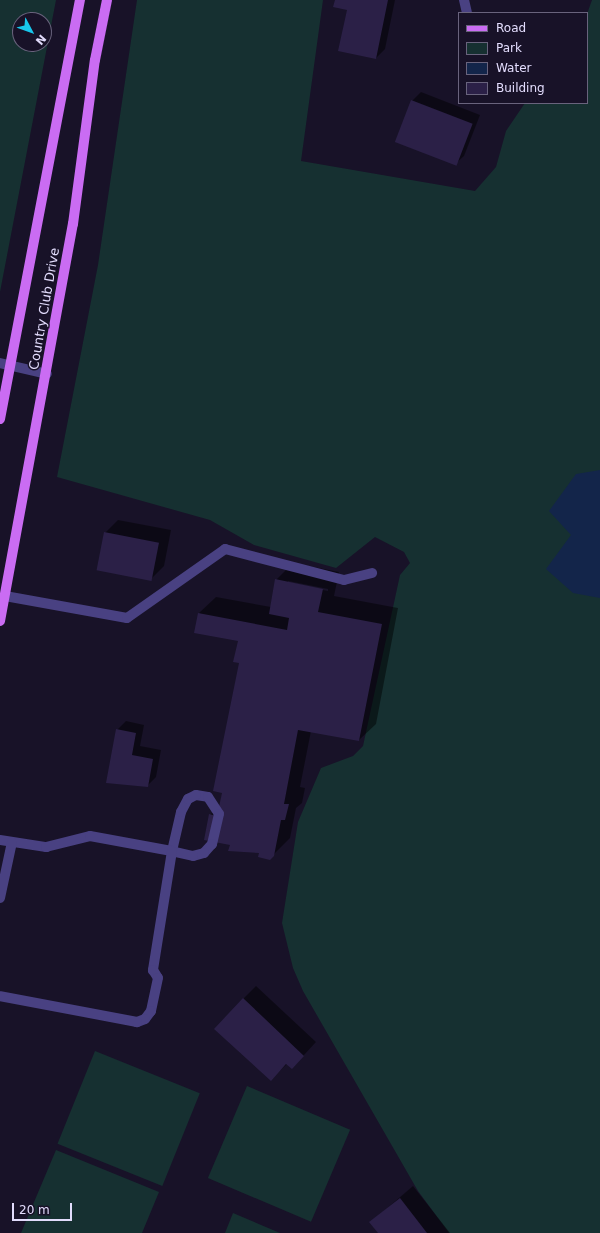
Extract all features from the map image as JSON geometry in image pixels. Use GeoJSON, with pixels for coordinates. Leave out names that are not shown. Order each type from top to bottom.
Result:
{"type":"FeatureCollection","features":[{"type":"Feature","properties":{"kind":"main road","name":"Country Club Drive"},"geometry":{"type":"LineString","coordinates":[[0,419],[80,0]]}},
{"type":"Feature","properties":{"kind":"main road","name":"Country Club Drive"},"geometry":{"type":"LineString","coordinates":[[0,621],[47,374],[107,0]]}},
{"type":"Feature","properties":{"kind":"street"},"geometry":{"type":"LineString","coordinates":[[464,0],[467,12]]}},
{"type":"Feature","properties":{"kind":"street"},"geometry":{"type":"LineString","coordinates":[[0,363],[10,367],[47,374]]}},
{"type":"Feature","properties":{"kind":"street"},"geometry":{"type":"LineString","coordinates":[[5,596],[127,618],[225,549],[344,580],[372,573]]}},
{"type":"Feature","properties":{"kind":"street"},"geometry":{"type":"LineString","coordinates":[[0,840],[46,847],[90,836],[172,851],[193,856],[204,853],[212,844],[219,814],[216,803],[208,797],[196,795],[188,800],[181,812],[172,851],[153,970],[158,978],[151,1011],[145,1019],[136,1022],[0,996]]}},
{"type":"Feature","properties":{"kind":"street"},"geometry":{"type":"LineString","coordinates":[[0,898],[12,842]]}},
{"type":"Feature","properties":{"kind":"green space"},"geometry":{"type":"Polygon","coordinates":[[[0,0],[56,0],[52,21],[52,12],[12,12],[12,52],[46,52],[0,292],[0,0]]]}},
{"type":"Feature","properties":{"kind":"green space"},"geometry":{"type":"Polygon","coordinates":[[[137,0],[323,0],[301,161],[475,191],[496,167],[506,131],[524,104],[588,104],[588,12],[592,0],[600,0],[600,1233],[449,1233],[418,1191],[303,991],[293,968],[282,923],[298,822],[321,768],[353,756],[363,746],[400,575],[410,563],[404,552],[375,537],[336,568],[254,545],[210,520],[57,477],[98,265],[137,0]]]}},
{"type":"Feature","properties":{"kind":"green space"},"geometry":{"type":"Polygon","coordinates":[[[95,1051],[200,1093],[162,1186],[58,1144],[95,1051]]]}},
{"type":"Feature","properties":{"kind":"green space"},"geometry":{"type":"Polygon","coordinates":[[[247,1086],[350,1130],[311,1222],[208,1178],[247,1086]]]}},
{"type":"Feature","properties":{"kind":"green space"},"geometry":{"type":"Polygon","coordinates":[[[56,1150],[159,1192],[142,1233],[21,1233],[56,1150]]]}},
{"type":"Feature","properties":{"kind":"green space"},"geometry":{"type":"Polygon","coordinates":[[[233,1213],[280,1233],[225,1233],[233,1213]]]}},
{"type":"Feature","properties":{"kind":"water"},"geometry":{"type":"Polygon","coordinates":[[[600,470],[600,598],[573,593],[546,569],[571,535],[549,511],[576,474],[600,470]]]}},
{"type":"Feature","properties":{"kind":"building"},"geometry":{"type":"Polygon","coordinates":[[[335,0],[388,0],[376,59],[338,51],[347,10],[333,7],[335,0]]]}},
{"type":"Feature","properties":{"kind":"building"},"geometry":{"type":"Polygon","coordinates":[[[411,100],[473,124],[456,166],[395,142],[411,100]]]}},
{"type":"Feature","properties":{"kind":"building"},"geometry":{"type":"Polygon","coordinates":[[[104,532],[159,543],[152,581],[97,570],[104,532]]]}},
{"type":"Feature","properties":{"kind":"building"},"geometry":{"type":"Polygon","coordinates":[[[275,579],[323,589],[318,612],[382,624],[359,741],[298,730],[284,804],[289,804],[285,820],[281,820],[274,856],[270,860],[258,857],[259,853],[228,851],[230,845],[204,840],[209,814],[217,816],[222,793],[213,791],[239,663],[233,662],[238,641],[194,633],[198,613],[287,630],[289,618],[269,614],[275,579]]]}},
{"type":"Feature","properties":{"kind":"building"},"geometry":{"type":"Polygon","coordinates":[[[116,729],[136,733],[132,755],[153,759],[148,787],[106,783],[116,729]]]}},
{"type":"Feature","properties":{"kind":"building"},"geometry":{"type":"Polygon","coordinates":[[[243,998],[304,1056],[292,1069],[286,1064],[271,1081],[214,1029],[243,998]]]}},
{"type":"Feature","properties":{"kind":"building"},"geometry":{"type":"Polygon","coordinates":[[[400,1198],[427,1233],[378,1233],[369,1222],[400,1198]]]}}]}
